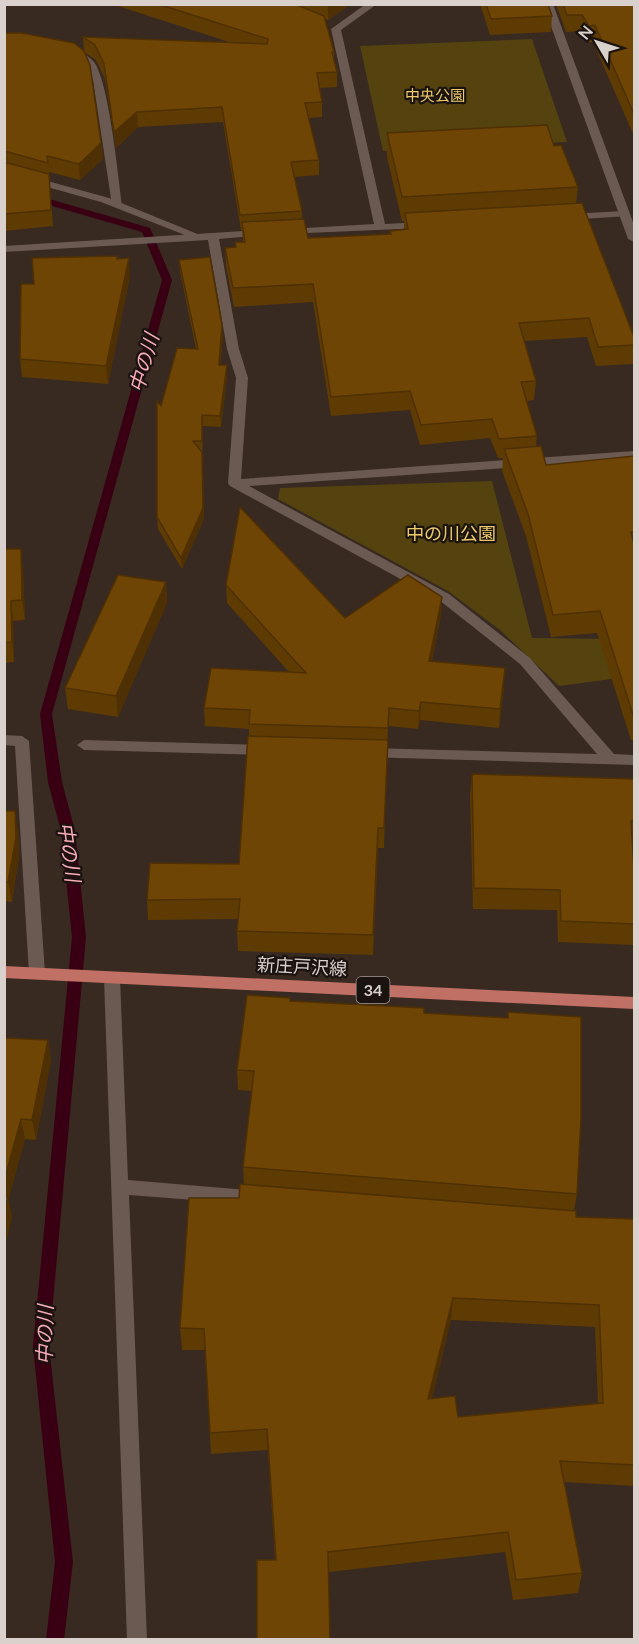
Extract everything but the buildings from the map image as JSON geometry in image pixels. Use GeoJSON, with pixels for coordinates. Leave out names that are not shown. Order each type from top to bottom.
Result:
{"type":"FeatureCollection","features":[{"type":"Feature","properties":{"kind":"main road","name":"新庄戸沢線"},"geometry":{"type":"LineString","coordinates":[[4,972],[634,1003]]}},
{"type":"Feature","properties":{"kind":"street"},"geometry":{"type":"LineString","coordinates":[[373,4],[331,27],[380,227]]}},
{"type":"Feature","properties":{"kind":"street"},"geometry":{"type":"LineString","coordinates":[[548,4],[629,214],[634,239]]}},
{"type":"Feature","properties":{"kind":"street"},"geometry":{"type":"LineString","coordinates":[[58,50],[79,55],[92,63],[98,80],[117,205]]}},
{"type":"Feature","properties":{"kind":"street"},"geometry":{"type":"LineString","coordinates":[[4,172],[117,205],[199,237]]}},
{"type":"Feature","properties":{"kind":"street"},"geometry":{"type":"LineString","coordinates":[[554,218],[629,214]]}},
{"type":"Feature","properties":{"kind":"street"},"geometry":{"type":"LineString","coordinates":[[4,249],[438,224]]}},
{"type":"Feature","properties":{"kind":"street"},"geometry":{"type":"LineString","coordinates":[[213,236],[233,349],[242,378],[234,483]]}},
{"type":"Feature","properties":{"kind":"street"},"geometry":{"type":"LineString","coordinates":[[234,483],[634,455]]}},
{"type":"Feature","properties":{"kind":"street"},"geometry":{"type":"LineString","coordinates":[[234,483],[444,597],[525,661],[611,760]]}},
{"type":"Feature","properties":{"kind":"street"},"geometry":{"type":"LineString","coordinates":[[4,740],[22,741],[37,973]]}},
{"type":"Feature","properties":{"kind":"street"},"geometry":{"type":"LineString","coordinates":[[84,745],[284,751]]}},
{"type":"Feature","properties":{"kind":"street"},"geometry":{"type":"LineString","coordinates":[[355,753],[634,760]]}},
{"type":"Feature","properties":{"kind":"street"},"geometry":{"type":"LineString","coordinates":[[112,978],[136,1640]]}},
{"type":"Feature","properties":{"kind":"street"},"geometry":{"type":"LineString","coordinates":[[120,1187],[276,1199]]}},
{"type":"Feature","properties":{"kind":"green space","name":"中央公園"},"geometry":{"type":"Polygon","coordinates":[[[532,39],[567,142],[383,151],[360,46],[532,39]]]}},
{"type":"Feature","properties":{"kind":"green space","name":"中の川公園"},"geometry":{"type":"Polygon","coordinates":[[[492,481],[532,638],[622,639],[634,676],[559,686],[500,630],[448,591],[278,499],[280,488],[492,481]]]}},
{"type":"Feature","properties":{"kind":"waterway","name":"中の川"},"geometry":{"type":"LineString","coordinates":[[4,189],[146,230],[167,280],[46,714],[55,782],[68,831],[79,937],[41,1346],[64,1562],[55,1640]]}}]}
